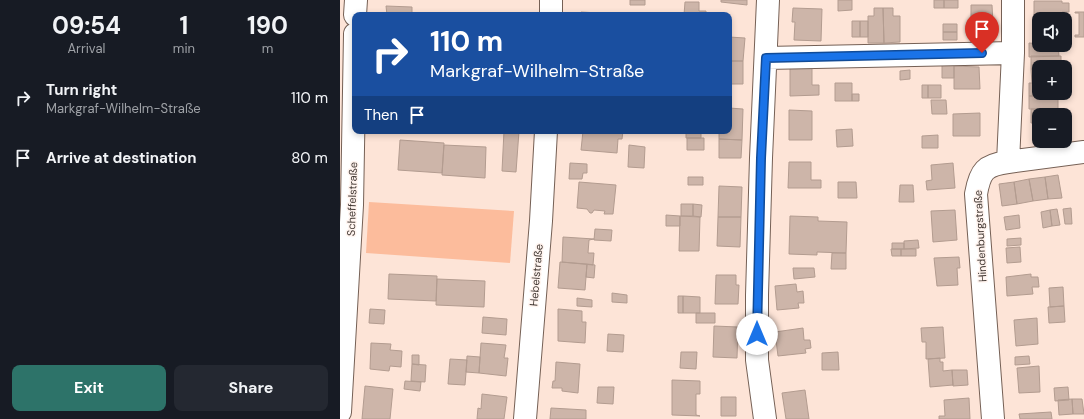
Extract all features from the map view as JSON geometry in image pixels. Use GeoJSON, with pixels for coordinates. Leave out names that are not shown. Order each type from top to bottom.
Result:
{"type":"FeatureCollection","features":[{"type":"Feature","properties":{"kind":"street"},"geometry":{"type":"LineString","coordinates":[[355,12],[356,0]]}},
{"type":"Feature","properties":{"kind":"street"},"geometry":{"type":"LineString","coordinates":[[551,12],[552,0]]}},
{"type":"Feature","properties":{"kind":"street"},"geometry":{"type":"LineString","coordinates":[[764,419],[757,360],[757,295],[768,0]]}},
{"type":"Feature","properties":{"kind":"street"},"geometry":{"type":"LineString","coordinates":[[1008,162],[1013,52],[1012,0]]}},
{"type":"Feature","properties":{"kind":"street"},"geometry":{"type":"LineString","coordinates":[[766,58],[1013,52]]}},
{"type":"Feature","properties":{"kind":"street","name":"Scheffelstraße"},"geometry":{"type":"LineString","coordinates":[[340,412],[344,368],[352,205],[353,134]]}},
{"type":"Feature","properties":{"kind":"street","name":"Hebelstraße"},"geometry":{"type":"LineString","coordinates":[[525,419],[541,221],[546,134]]}},
{"type":"Feature","properties":{"kind":"street","name":"Hindenburgstraße"},"geometry":{"type":"LineString","coordinates":[[993,419],[976,194],[978,180],[985,170],[995,164],[1084,152]]}},
{"type":"Feature","properties":{"kind":"shaded area"},"geometry":{"type":"Polygon","coordinates":[[[369,202],[514,211],[510,263],[366,253],[369,202]]]}},
{"type":"Feature","properties":{"kind":"building"},"geometry":{"type":"Polygon","coordinates":[[[630,0],[645,0],[645,5],[630,5],[630,0]]]}},
{"type":"Feature","properties":{"kind":"building"},"geometry":{"type":"Polygon","coordinates":[[[721,0],[747,0],[747,5],[721,2],[721,0]]]}},
{"type":"Feature","properties":{"kind":"building"},"geometry":{"type":"Polygon","coordinates":[[[838,0],[852,0],[852,10],[838,11],[838,0]]]}},
{"type":"Feature","properties":{"kind":"building"},"geometry":{"type":"Polygon","coordinates":[[[934,0],[944,0],[944,8],[934,8],[934,0]]]}},
{"type":"Feature","properties":{"kind":"building"},"geometry":{"type":"Polygon","coordinates":[[[944,0],[958,0],[958,8],[944,8],[944,0]]]}},
{"type":"Feature","properties":{"kind":"building"},"geometry":{"type":"Polygon","coordinates":[[[1034,1],[1062,1],[1062,3],[1069,3],[1069,12],[1034,12],[1034,1]]]}},
{"type":"Feature","properties":{"kind":"building"},"geometry":{"type":"Polygon","coordinates":[[[685,2],[699,2],[699,11],[706,11],[706,12],[684,12],[685,2]]]}},
{"type":"Feature","properties":{"kind":"building"},"geometry":{"type":"Polygon","coordinates":[[[971,5],[992,5],[993,24],[971,24],[971,5]]]}},
{"type":"Feature","properties":{"kind":"building"},"geometry":{"type":"Polygon","coordinates":[[[386,6],[412,7],[412,12],[387,12],[386,6]]]}},
{"type":"Feature","properties":{"kind":"building"},"geometry":{"type":"Polygon","coordinates":[[[793,8],[822,9],[821,41],[794,40],[795,22],[792,22],[793,8]]]}},
{"type":"Feature","properties":{"kind":"building"},"geometry":{"type":"Polygon","coordinates":[[[874,8],[883,8],[884,43],[868,43],[868,16],[874,16],[874,8]]]}},
{"type":"Feature","properties":{"kind":"building"},"geometry":{"type":"Polygon","coordinates":[[[883,8],[893,8],[893,16],[900,16],[900,42],[884,43],[883,8]]]}},
{"type":"Feature","properties":{"kind":"building"},"geometry":{"type":"Polygon","coordinates":[[[1075,12],[1084,12],[1084,37],[1075,37],[1075,35],[1079,35],[1079,13],[1075,12]]]}},
{"type":"Feature","properties":{"kind":"building"},"geometry":{"type":"Polygon","coordinates":[[[852,21],[860,21],[860,37],[852,37],[852,21]]]}},
{"type":"Feature","properties":{"kind":"building"},"geometry":{"type":"Polygon","coordinates":[[[860,21],[868,21],[868,37],[860,37],[860,21]]]}},
{"type":"Feature","properties":{"kind":"building"},"geometry":{"type":"Polygon","coordinates":[[[943,24],[957,24],[957,32],[943,32],[943,24]]]}},
{"type":"Feature","properties":{"kind":"building"},"geometry":{"type":"Polygon","coordinates":[[[971,24],[993,24],[993,45],[971,45],[971,24]]]}},
{"type":"Feature","properties":{"kind":"building"},"geometry":{"type":"Polygon","coordinates":[[[943,32],[957,32],[957,40],[943,40],[943,32]]]}},
{"type":"Feature","properties":{"kind":"building"},"geometry":{"type":"Polygon","coordinates":[[[732,37],[745,38],[743,61],[732,61],[732,37]]]}},
{"type":"Feature","properties":{"kind":"building"},"geometry":{"type":"Polygon","coordinates":[[[1029,43],[1032,43],[1032,52],[1059,52],[1059,56],[1029,57],[1029,43]]]}},
{"type":"Feature","properties":{"kind":"building"},"geometry":{"type":"Polygon","coordinates":[[[1031,56],[1061,56],[1061,60],[1032,60],[1031,69],[1031,56]]]}},
{"type":"Feature","properties":{"kind":"building"},"geometry":{"type":"Polygon","coordinates":[[[732,61],[743,61],[743,84],[732,84],[732,61]]]}},
{"type":"Feature","properties":{"kind":"building"},"geometry":{"type":"Polygon","coordinates":[[[942,62],[954,62],[954,78],[942,78],[942,62]]]}},
{"type":"Feature","properties":{"kind":"building"},"geometry":{"type":"Polygon","coordinates":[[[954,66],[979,67],[980,89],[954,89],[954,66]]]}},
{"type":"Feature","properties":{"kind":"building"},"geometry":{"type":"Polygon","coordinates":[[[790,68],[812,68],[812,85],[819,85],[819,95],[790,96],[790,68]]]}},
{"type":"Feature","properties":{"kind":"building"},"geometry":{"type":"Polygon","coordinates":[[[910,70],[910,79],[900,80],[900,71],[910,70]]]}},
{"type":"Feature","properties":{"kind":"building"},"geometry":{"type":"Polygon","coordinates":[[[835,83],[852,83],[852,101],[835,101],[835,83]]]}},
{"type":"Feature","properties":{"kind":"building"},"geometry":{"type":"Polygon","coordinates":[[[1029,83],[1032,83],[1032,96],[1029,96],[1029,83]]]}},
{"type":"Feature","properties":{"kind":"building"},"geometry":{"type":"Polygon","coordinates":[[[922,85],[928,85],[928,98],[922,98],[922,85]]]}},
{"type":"Feature","properties":{"kind":"building"},"geometry":{"type":"Polygon","coordinates":[[[928,85],[941,85],[941,98],[928,98],[928,85]]]}},
{"type":"Feature","properties":{"kind":"building"},"geometry":{"type":"Polygon","coordinates":[[[852,94],[859,94],[859,101],[852,101],[852,94]]]}},
{"type":"Feature","properties":{"kind":"building"},"geometry":{"type":"Polygon","coordinates":[[[1029,96],[1032,96],[1032,100],[1058,100],[1058,108],[1029,109],[1029,96]]]}},
{"type":"Feature","properties":{"kind":"building"},"geometry":{"type":"Polygon","coordinates":[[[931,100],[946,100],[947,114],[932,114],[931,100]]]}},
{"type":"Feature","properties":{"kind":"building"},"geometry":{"type":"Polygon","coordinates":[[[732,108],[743,109],[742,140],[719,139],[719,134],[732,134],[732,108]]]}},
{"type":"Feature","properties":{"kind":"building"},"geometry":{"type":"Polygon","coordinates":[[[1031,109],[1032,109],[1032,123],[1031,109]]]}},
{"type":"Feature","properties":{"kind":"building"},"geometry":{"type":"Polygon","coordinates":[[[789,110],[812,111],[812,140],[789,140],[789,110]]]}},
{"type":"Feature","properties":{"kind":"building"},"geometry":{"type":"Polygon","coordinates":[[[980,113],[980,136],[953,136],[953,114],[980,113]]]}},
{"type":"Feature","properties":{"kind":"building"},"geometry":{"type":"Polygon","coordinates":[[[852,129],[853,146],[837,147],[836,130],[852,129]]]}},
{"type":"Feature","properties":{"kind":"building"},"geometry":{"type":"Polygon","coordinates":[[[504,134],[519,134],[516,172],[502,171],[504,134]]]}},
{"type":"Feature","properties":{"kind":"building"},"geometry":{"type":"Polygon","coordinates":[[[583,134],[623,134],[622,139],[618,139],[617,153],[581,150],[583,134]]]}},
{"type":"Feature","properties":{"kind":"building"},"geometry":{"type":"Polygon","coordinates":[[[686,134],[701,134],[701,138],[686,138],[686,134]]]}},
{"type":"Feature","properties":{"kind":"building"},"geometry":{"type":"Polygon","coordinates":[[[938,135],[938,148],[922,148],[922,136],[938,135]]]}},
{"type":"Feature","properties":{"kind":"building"},"geometry":{"type":"Polygon","coordinates":[[[687,138],[704,138],[704,150],[687,150],[687,138]]]}},
{"type":"Feature","properties":{"kind":"building"},"geometry":{"type":"Polygon","coordinates":[[[719,139],[742,140],[741,158],[719,158],[719,139]]]}},
{"type":"Feature","properties":{"kind":"building"},"geometry":{"type":"Polygon","coordinates":[[[400,140],[444,143],[442,173],[398,170],[400,140]]]}},
{"type":"Feature","properties":{"kind":"building"},"geometry":{"type":"Polygon","coordinates":[[[444,145],[486,147],[485,178],[442,175],[444,145]]]}},
{"type":"Feature","properties":{"kind":"building"},"geometry":{"type":"Polygon","coordinates":[[[629,145],[645,147],[644,168],[628,167],[629,145]]]}},
{"type":"Feature","properties":{"kind":"building"},"geometry":{"type":"Polygon","coordinates":[[[789,162],[811,162],[811,180],[821,180],[821,188],[788,188],[789,162]]]}},
{"type":"Feature","properties":{"kind":"building"},"geometry":{"type":"Polygon","coordinates":[[[570,163],[587,164],[587,173],[583,173],[582,179],[569,179],[570,163]]]}},
{"type":"Feature","properties":{"kind":"building"},"geometry":{"type":"Polygon","coordinates":[[[953,163],[955,188],[927,190],[926,181],[932,180],[931,165],[953,163]]]}},
{"type":"Feature","properties":{"kind":"building"},"geometry":{"type":"Polygon","coordinates":[[[1058,175],[1062,198],[1048,199],[1045,177],[1058,175]]]}},
{"type":"Feature","properties":{"kind":"building"},"geometry":{"type":"Polygon","coordinates":[[[688,177],[703,177],[703,185],[688,185],[688,177]]]}},
{"type":"Feature","properties":{"kind":"building"},"geometry":{"type":"Polygon","coordinates":[[[1045,177],[1048,199],[1033,201],[1029,179],[1045,177]]]}},
{"type":"Feature","properties":{"kind":"building"},"geometry":{"type":"Polygon","coordinates":[[[1029,179],[1033,201],[1017,204],[1014,182],[1029,179]]]}},
{"type":"Feature","properties":{"kind":"building"},"geometry":{"type":"Polygon","coordinates":[[[579,182],[616,185],[613,214],[604,214],[605,211],[594,210],[590,213],[587,209],[577,208],[579,182]]]}},
{"type":"Feature","properties":{"kind":"building"},"geometry":{"type":"Polygon","coordinates":[[[838,182],[856,182],[857,198],[838,198],[838,182]]]}},
{"type":"Feature","properties":{"kind":"building"},"geometry":{"type":"Polygon","coordinates":[[[1014,182],[1017,204],[1002,206],[999,184],[1014,182]]]}},
{"type":"Feature","properties":{"kind":"building"},"geometry":{"type":"Polygon","coordinates":[[[900,185],[913,185],[914,202],[899,202],[900,185]]]}},
{"type":"Feature","properties":{"kind":"building"},"geometry":{"type":"Polygon","coordinates":[[[719,186],[742,187],[741,217],[718,217],[719,186]]]}},
{"type":"Feature","properties":{"kind":"building"},"geometry":{"type":"Polygon","coordinates":[[[681,204],[693,204],[693,216],[681,216],[681,204]]]}},
{"type":"Feature","properties":{"kind":"building"},"geometry":{"type":"Polygon","coordinates":[[[693,204],[702,205],[701,217],[693,216],[693,204]]]}},
{"type":"Feature","properties":{"kind":"building"},"geometry":{"type":"Polygon","coordinates":[[[1071,208],[1072,224],[1065,224],[1063,209],[1071,208]]]}},
{"type":"Feature","properties":{"kind":"building"},"geometry":{"type":"Polygon","coordinates":[[[1057,209],[1060,225],[1052,226],[1050,210],[1057,209]]]}},
{"type":"Feature","properties":{"kind":"building"},"geometry":{"type":"Polygon","coordinates":[[[955,210],[957,240],[933,242],[931,211],[955,210]]]}},
{"type":"Feature","properties":{"kind":"building"},"geometry":{"type":"Polygon","coordinates":[[[1050,210],[1052,226],[1043,228],[1041,212],[1050,210]]]}},
{"type":"Feature","properties":{"kind":"building"},"geometry":{"type":"Polygon","coordinates":[[[666,215],[680,216],[680,226],[666,226],[666,215]]]}},
{"type":"Feature","properties":{"kind":"building"},"geometry":{"type":"Polygon","coordinates":[[[1019,215],[1020,228],[1006,230],[1004,217],[1019,215]]]}},
{"type":"Feature","properties":{"kind":"building"},"geometry":{"type":"Polygon","coordinates":[[[680,216],[700,217],[699,251],[679,251],[680,216]]]}},
{"type":"Feature","properties":{"kind":"building"},"geometry":{"type":"Polygon","coordinates":[[[790,216],[818,217],[818,221],[847,222],[846,253],[817,252],[817,255],[789,254],[790,216]]]}},
{"type":"Feature","properties":{"kind":"building"},"geometry":{"type":"Polygon","coordinates":[[[718,217],[741,217],[740,247],[717,246],[718,217]]]}},
{"type":"Feature","properties":{"kind":"building"},"geometry":{"type":"Polygon","coordinates":[[[595,229],[612,230],[611,241],[594,240],[595,229]]]}},
{"type":"Feature","properties":{"kind":"building"},"geometry":{"type":"Polygon","coordinates":[[[563,237],[594,239],[589,240],[588,253],[594,253],[593,265],[562,262],[563,237]]]}},
{"type":"Feature","properties":{"kind":"building"},"geometry":{"type":"Polygon","coordinates":[[[1021,238],[1021,245],[1007,246],[1007,239],[1021,238]]]}},
{"type":"Feature","properties":{"kind":"building"},"geometry":{"type":"Polygon","coordinates":[[[918,240],[919,248],[904,249],[904,241],[918,240]]]}},
{"type":"Feature","properties":{"kind":"building"},"geometry":{"type":"Polygon","coordinates":[[[892,243],[904,243],[904,249],[892,249],[892,243]]]}},
{"type":"Feature","properties":{"kind":"building"},"geometry":{"type":"Polygon","coordinates":[[[1020,247],[1021,262],[1007,263],[1006,248],[1020,247]]]}},
{"type":"Feature","properties":{"kind":"building"},"geometry":{"type":"Polygon","coordinates":[[[891,249],[901,249],[901,256],[892,256],[891,249]]]}},
{"type":"Feature","properties":{"kind":"building"},"geometry":{"type":"Polygon","coordinates":[[[901,249],[916,249],[916,256],[901,256],[901,249]]]}},
{"type":"Feature","properties":{"kind":"building"},"geometry":{"type":"Polygon","coordinates":[[[832,253],[846,253],[846,269],[831,269],[832,253]]]}},
{"type":"Feature","properties":{"kind":"building"},"geometry":{"type":"Polygon","coordinates":[[[959,257],[960,268],[957,268],[958,285],[937,286],[934,258],[959,257]]]}},
{"type":"Feature","properties":{"kind":"building"},"geometry":{"type":"Polygon","coordinates":[[[560,262],[587,264],[585,290],[558,288],[560,262]]]}},
{"type":"Feature","properties":{"kind":"building"},"geometry":{"type":"Polygon","coordinates":[[[587,264],[595,265],[594,278],[586,277],[587,264]]]}},
{"type":"Feature","properties":{"kind":"building"},"geometry":{"type":"Polygon","coordinates":[[[793,268],[814,268],[815,277],[794,279],[793,268]]]}},
{"type":"Feature","properties":{"kind":"building"},"geometry":{"type":"Polygon","coordinates":[[[389,274],[437,276],[436,301],[388,299],[389,274]]]}},
{"type":"Feature","properties":{"kind":"building"},"geometry":{"type":"Polygon","coordinates":[[[1031,274],[1031,277],[1038,277],[1039,287],[1032,287],[1033,294],[1007,296],[1006,277],[1031,274]]]}},
{"type":"Feature","properties":{"kind":"building"},"geometry":{"type":"Polygon","coordinates":[[[716,275],[736,275],[736,285],[739,285],[738,304],[715,304],[716,275]]]}},
{"type":"Feature","properties":{"kind":"building"},"geometry":{"type":"Polygon","coordinates":[[[437,279],[485,281],[484,307],[436,305],[437,279]]]}},
{"type":"Feature","properties":{"kind":"building"},"geometry":{"type":"Polygon","coordinates":[[[796,284],[797,292],[803,291],[804,303],[798,303],[799,308],[777,310],[775,286],[796,284]]]}},
{"type":"Feature","properties":{"kind":"building"},"geometry":{"type":"Polygon","coordinates":[[[1063,287],[1064,306],[1050,307],[1049,288],[1063,287]]]}},
{"type":"Feature","properties":{"kind":"building"},"geometry":{"type":"Polygon","coordinates":[[[612,293],[627,295],[627,303],[612,302],[612,293]]]}},
{"type":"Feature","properties":{"kind":"building"},"geometry":{"type":"Polygon","coordinates":[[[678,296],[683,296],[683,313],[678,313],[678,296]]]}},
{"type":"Feature","properties":{"kind":"building"},"geometry":{"type":"Polygon","coordinates":[[[683,296],[700,297],[700,313],[683,313],[683,296]]]}},
{"type":"Feature","properties":{"kind":"building"},"geometry":{"type":"Polygon","coordinates":[[[577,298],[592,300],[592,307],[577,306],[577,298]]]}},
{"type":"Feature","properties":{"kind":"building"},"geometry":{"type":"Polygon","coordinates":[[[1064,306],[1065,322],[1049,323],[1048,307],[1064,306]]]}},
{"type":"Feature","properties":{"kind":"building"},"geometry":{"type":"Polygon","coordinates":[[[370,309],[385,310],[384,324],[369,323],[370,309]]]}},
{"type":"Feature","properties":{"kind":"building"},"geometry":{"type":"Polygon","coordinates":[[[558,309],[582,311],[582,322],[586,322],[585,343],[558,341],[558,309]]]}},
{"type":"Feature","properties":{"kind":"building"},"geometry":{"type":"Polygon","coordinates":[[[696,313],[715,313],[715,323],[696,323],[696,313]]]}},
{"type":"Feature","properties":{"kind":"building"},"geometry":{"type":"Polygon","coordinates":[[[483,317],[507,319],[506,335],[482,333],[483,317]]]}},
{"type":"Feature","properties":{"kind":"building"},"geometry":{"type":"Polygon","coordinates":[[[1037,318],[1038,344],[1016,346],[1014,320],[1037,318]]]}},
{"type":"Feature","properties":{"kind":"building"},"geometry":{"type":"Polygon","coordinates":[[[714,326],[738,327],[737,358],[713,357],[714,326]]]}},
{"type":"Feature","properties":{"kind":"building"},"geometry":{"type":"Polygon","coordinates":[[[943,327],[945,358],[926,359],[926,342],[922,342],[921,328],[943,327]]]}},
{"type":"Feature","properties":{"kind":"building"},"geometry":{"type":"Polygon","coordinates":[[[803,328],[804,340],[810,340],[811,348],[805,349],[806,353],[778,356],[775,332],[803,328]]]}},
{"type":"Feature","properties":{"kind":"building"},"geometry":{"type":"Polygon","coordinates":[[[608,334],[624,335],[623,352],[607,351],[608,334]]]}},
{"type":"Feature","properties":{"kind":"building"},"geometry":{"type":"Polygon","coordinates":[[[371,343],[391,344],[390,350],[402,351],[401,367],[390,366],[389,371],[370,369],[371,343]]]}},
{"type":"Feature","properties":{"kind":"building"},"geometry":{"type":"Polygon","coordinates":[[[481,343],[506,345],[504,358],[508,358],[506,376],[479,373],[481,343]]]}},
{"type":"Feature","properties":{"kind":"building"},"geometry":{"type":"Polygon","coordinates":[[[681,352],[697,352],[696,369],[680,368],[681,352]]]}},
{"type":"Feature","properties":{"kind":"building"},"geometry":{"type":"Polygon","coordinates":[[[838,352],[839,370],[822,370],[822,353],[838,352]]]}},
{"type":"Feature","properties":{"kind":"building"},"geometry":{"type":"Polygon","coordinates":[[[412,355],[419,355],[419,365],[412,364],[412,355]]]}},
{"type":"Feature","properties":{"kind":"building"},"geometry":{"type":"Polygon","coordinates":[[[467,356],[480,357],[479,373],[466,372],[467,356]]]}},
{"type":"Feature","properties":{"kind":"building"},"geometry":{"type":"Polygon","coordinates":[[[1029,356],[1030,364],[1015,365],[1015,357],[1029,356]]]}},
{"type":"Feature","properties":{"kind":"building"},"geometry":{"type":"Polygon","coordinates":[[[940,358],[940,362],[943,362],[943,371],[952,370],[953,385],[930,387],[928,359],[940,358]]]}},
{"type":"Feature","properties":{"kind":"building"},"geometry":{"type":"Polygon","coordinates":[[[450,359],[467,360],[465,385],[448,384],[450,359]]]}},
{"type":"Feature","properties":{"kind":"building"},"geometry":{"type":"Polygon","coordinates":[[[556,362],[580,364],[578,393],[562,391],[562,388],[552,388],[553,381],[555,381],[556,362]]]}},
{"type":"Feature","properties":{"kind":"building"},"geometry":{"type":"Polygon","coordinates":[[[412,364],[426,365],[425,382],[411,381],[412,364]]]}},
{"type":"Feature","properties":{"kind":"building"},"geometry":{"type":"Polygon","coordinates":[[[1039,366],[1040,392],[1019,393],[1017,368],[1039,366]]]}},
{"type":"Feature","properties":{"kind":"building"},"geometry":{"type":"Polygon","coordinates":[[[952,370],[967,370],[968,385],[953,386],[952,370]]]}},
{"type":"Feature","properties":{"kind":"building"},"geometry":{"type":"Polygon","coordinates":[[[672,380],[700,381],[700,394],[696,394],[696,415],[700,416],[672,415],[672,380]]]}},
{"type":"Feature","properties":{"kind":"building"},"geometry":{"type":"Polygon","coordinates":[[[405,381],[421,382],[420,391],[404,389],[405,381]]]}},
{"type":"Feature","properties":{"kind":"building"},"geometry":{"type":"Polygon","coordinates":[[[365,386],[393,389],[390,419],[362,419],[365,386]]]}},
{"type":"Feature","properties":{"kind":"building"},"geometry":{"type":"Polygon","coordinates":[[[598,387],[614,387],[613,404],[597,403],[598,387]]]}},
{"type":"Feature","properties":{"kind":"building"},"geometry":{"type":"Polygon","coordinates":[[[1068,387],[1069,400],[1055,401],[1054,388],[1068,387]]]}},
{"type":"Feature","properties":{"kind":"building"},"geometry":{"type":"Polygon","coordinates":[[[805,390],[809,419],[786,419],[782,393],[805,390]]]}},
{"type":"Feature","properties":{"kind":"building"},"geometry":{"type":"Polygon","coordinates":[[[482,394],[507,397],[504,419],[477,419],[478,408],[481,409],[482,394]]]}},
{"type":"Feature","properties":{"kind":"building"},"geometry":{"type":"Polygon","coordinates":[[[721,397],[736,397],[736,416],[721,416],[721,397]]]}},
{"type":"Feature","properties":{"kind":"building"},"geometry":{"type":"Polygon","coordinates":[[[969,398],[970,419],[939,419],[939,416],[945,416],[944,400],[969,398]]]}},
{"type":"Feature","properties":{"kind":"building"},"geometry":{"type":"Polygon","coordinates":[[[1072,399],[1073,414],[1059,415],[1058,400],[1072,399]]]}},
{"type":"Feature","properties":{"kind":"building"},"geometry":{"type":"Polygon","coordinates":[[[1072,399],[1082,399],[1084,414],[1073,414],[1072,399]]]}},
{"type":"Feature","properties":{"kind":"building"},"geometry":{"type":"Polygon","coordinates":[[[551,408],[586,410],[586,419],[550,419],[551,408]]]}},
{"type":"Feature","properties":{"kind":"building"},"geometry":{"type":"Polygon","coordinates":[[[1051,412],[1052,419],[1020,419],[1019,414],[1051,412]]]}},
{"type":"Feature","properties":{"kind":"route"},"geometry":{"type":"LineString","coordinates":[[757,334],[761,158],[766,58],[982,53]]}}]}
